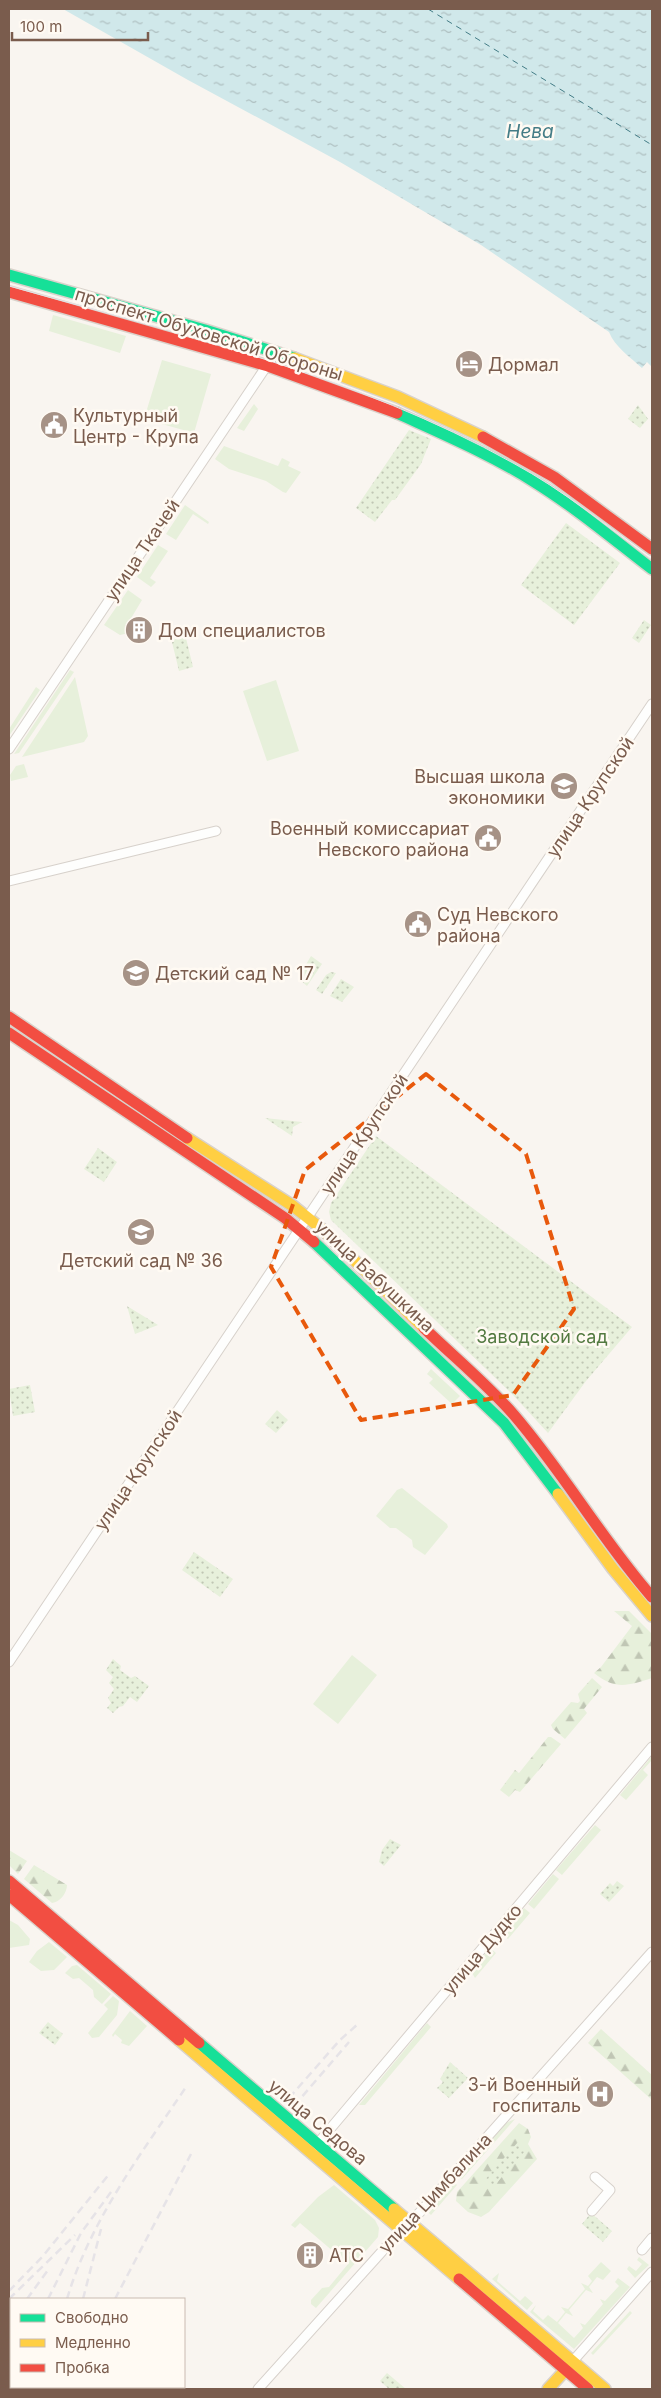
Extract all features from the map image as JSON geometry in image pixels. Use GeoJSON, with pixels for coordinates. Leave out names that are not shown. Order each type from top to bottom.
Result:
{"type":"FeatureCollection","features":[{"type":"Feature","properties":{"kind":"main road","name":"проспект Обуховской Обороны"},"geometry":{"type":"LineString","coordinates":[[9,275],[276,352],[404,401],[492,441],[567,486],[652,549]]}},
{"type":"Feature","properties":{"kind":"main road","name":"проспект Обуховской Обороны"},"geometry":{"type":"LineString","coordinates":[[9,292],[266,366],[330,388],[398,415],[490,457],[558,498],[652,569]]}},
{"type":"Feature","properties":{"kind":"main road","name":"улица Бабушкина"},"geometry":{"type":"LineString","coordinates":[[9,1018],[308,1217],[513,1414],[540,1446],[612,1549],[652,1597]]}},
{"type":"Feature","properties":{"kind":"main road","name":"улица Бабушкина"},"geometry":{"type":"LineString","coordinates":[[9,1033],[300,1229],[504,1423],[530,1453],[602,1557],[652,1616]]}},
{"type":"Feature","properties":{"kind":"main road","name":"улица Седова"},"geometry":{"type":"LineString","coordinates":[[9,1881],[406,2227],[569,2366],[604,2389]]}},
{"type":"Feature","properties":{"kind":"main road","name":"улица Седова"},"geometry":{"type":"LineString","coordinates":[[9,1895],[314,2148]]}},
{"type":"Feature","properties":{"kind":"main road","name":"улица Седова"},"geometry":{"type":"LineString","coordinates":[[569,2366],[588,2389]]}},
{"type":"Feature","properties":{"kind":"main road"},"geometry":{"type":"LineString","coordinates":[[548,2389],[569,2366]]}},
{"type":"Feature","properties":{"kind":"street","name":"улица Ткачей"},"geometry":{"type":"LineString","coordinates":[[9,749],[276,352]]}},
{"type":"Feature","properties":{"kind":"street","name":"улица Крупской"},"geometry":{"type":"LineString","coordinates":[[9,1662],[652,704]]}},
{"type":"Feature","properties":{"kind":"street"},"geometry":{"type":"LineString","coordinates":[[9,880],[216,831]]}},
{"type":"Feature","properties":{"kind":"street","name":"улица Дудко"},"geometry":{"type":"LineString","coordinates":[[314,2148],[652,1747]]}},
{"type":"Feature","properties":{"kind":"street","name":"улица Цимбалина"},"geometry":{"type":"LineString","coordinates":[[258,2389],[652,1952]]}},
{"type":"Feature","properties":{"kind":"street"},"geometry":{"type":"LineString","coordinates":[[592,2211],[610,2190],[595,2177]]}},
{"type":"Feature","properties":{"kind":"street"},"geometry":{"type":"LineString","coordinates":[[642,2250],[652,2238]]}},
{"type":"Feature","properties":{"kind":"street"},"geometry":{"type":"LineString","coordinates":[[569,2366],[652,2272]]}},
{"type":"Feature","properties":{"kind":"highlighted area"},"geometry":{"type":"Polygon","coordinates":[[[426,1074],[526,1154],[574,1309],[513,1395],[361,1420],[271,1267],[305,1170],[426,1074]]]}},
{"type":"Feature","properties":{"kind":"green space"},"geometry":{"type":"Polygon","coordinates":[[[53,315],[126,336],[120,353],[49,331],[53,315]]]}},
{"type":"Feature","properties":{"kind":"green space"},"geometry":{"type":"Polygon","coordinates":[[[162,360],[211,374],[194,433],[144,419],[162,360]]]}},
{"type":"Feature","properties":{"kind":"green space"},"geometry":{"type":"Polygon","coordinates":[[[254,404],[258,409],[244,431],[237,428],[254,404]]]}},
{"type":"Feature","properties":{"kind":"green space"},"geometry":{"type":"Polygon","coordinates":[[[638,405],[648,419],[640,428],[628,419],[638,405]]]}},
{"type":"Feature","properties":{"kind":"green space"},"geometry":{"type":"Polygon","coordinates":[[[409,430],[431,439],[421,464],[395,500],[392,500],[375,522],[356,508],[409,430]]]}},
{"type":"Feature","properties":{"kind":"green space"},"geometry":{"type":"Polygon","coordinates":[[[224,446],[278,466],[282,458],[290,462],[288,466],[301,472],[286,493],[283,492],[266,481],[229,469],[215,459],[224,446]]]}},
{"type":"Feature","properties":{"kind":"green space"},"geometry":{"type":"Polygon","coordinates":[[[185,505],[209,522],[208,524],[193,514],[176,540],[166,534],[185,505]]]}},
{"type":"Feature","properties":{"kind":"green space"},"geometry":{"type":"Polygon","coordinates":[[[566,523],[620,563],[574,625],[521,585],[566,523]]]}},
{"type":"Feature","properties":{"kind":"green space"},"geometry":{"type":"Polygon","coordinates":[[[158,545],[168,551],[150,578],[156,582],[151,587],[137,577],[158,545]]]}},
{"type":"Feature","properties":{"kind":"green space"},"geometry":{"type":"Polygon","coordinates":[[[128,590],[142,600],[127,625],[129,633],[120,635],[104,625],[128,590]]]}},
{"type":"Feature","properties":{"kind":"green space"},"geometry":{"type":"Polygon","coordinates":[[[644,620],[651,625],[639,643],[632,638],[644,620]]]}},
{"type":"Feature","properties":{"kind":"green space"},"geometry":{"type":"Polygon","coordinates":[[[185,634],[193,667],[179,671],[171,638],[185,634]]]}},
{"type":"Feature","properties":{"kind":"green space"},"geometry":{"type":"Polygon","coordinates":[[[70,670],[74,672],[19,753],[14,754],[70,670]]]}},
{"type":"Feature","properties":{"kind":"green space"},"geometry":{"type":"Polygon","coordinates":[[[75,677],[88,736],[84,742],[22,757],[75,677]]]}},
{"type":"Feature","properties":{"kind":"green space"},"geometry":{"type":"Polygon","coordinates":[[[276,680],[299,751],[267,761],[243,691],[276,680]]]}},
{"type":"Feature","properties":{"kind":"green space"},"geometry":{"type":"Polygon","coordinates":[[[36,687],[40,690],[9,736],[9,729],[36,687]]]}},
{"type":"Feature","properties":{"kind":"green space"},"geometry":{"type":"Polygon","coordinates":[[[24,764],[28,777],[11,781],[10,775],[16,766],[24,764]]]}},
{"type":"Feature","properties":{"kind":"green space"},"geometry":{"type":"Polygon","coordinates":[[[311,956],[322,964],[307,986],[298,978],[311,956]]]}},
{"type":"Feature","properties":{"kind":"green space"},"geometry":{"type":"Polygon","coordinates":[[[331,972],[336,973],[322,994],[316,990],[326,975],[331,972]]]}},
{"type":"Feature","properties":{"kind":"green space"},"geometry":{"type":"Polygon","coordinates":[[[341,979],[354,987],[342,1002],[330,996],[341,979]]]}},
{"type":"Feature","properties":{"kind":"green space"},"geometry":{"type":"Polygon","coordinates":[[[265,1118],[302,1122],[293,1127],[292,1136],[265,1118]]]}},
{"type":"Feature","properties":{"kind":"green space","name":"Заводской сад"},"geometry":{"type":"Polygon","coordinates":[[[376,1136],[632,1327],[586,1381],[548,1433],[513,1395],[331,1220],[329,1212],[331,1203],[376,1136]]]}},
{"type":"Feature","properties":{"kind":"green space"},"geometry":{"type":"Polygon","coordinates":[[[98,1148],[117,1162],[104,1182],[84,1169],[98,1148]]]}},
{"type":"Feature","properties":{"kind":"green space"},"geometry":{"type":"Polygon","coordinates":[[[127,1306],[158,1325],[135,1334],[127,1306]]]}},
{"type":"Feature","properties":{"kind":"green space"},"geometry":{"type":"Polygon","coordinates":[[[431,1369],[460,1396],[452,1404],[429,1383],[433,1379],[427,1374],[431,1369]]]}},
{"type":"Feature","properties":{"kind":"green space"},"geometry":{"type":"Polygon","coordinates":[[[30,1385],[35,1412],[13,1416],[9,1389],[30,1385]]]}},
{"type":"Feature","properties":{"kind":"green space"},"geometry":{"type":"Polygon","coordinates":[[[277,1410],[288,1420],[276,1433],[265,1424],[277,1410]]]}},
{"type":"Feature","properties":{"kind":"green space"},"geometry":{"type":"Polygon","coordinates":[[[402,1488],[447,1524],[448,1527],[425,1555],[413,1547],[412,1540],[396,1528],[390,1528],[376,1516],[397,1490],[402,1488]]]}},
{"type":"Feature","properties":{"kind":"green space"},"geometry":{"type":"Polygon","coordinates":[[[194,1552],[233,1579],[220,1597],[182,1570],[194,1552]]]}},
{"type":"Feature","properties":{"kind":"green space"},"geometry":{"type":"Polygon","coordinates":[[[614,1611],[629,1611],[652,1634],[652,1678],[622,1685],[608,1682],[594,1673],[601,1667],[632,1626],[614,1611]]]}},
{"type":"Feature","properties":{"kind":"green space"},"geometry":{"type":"Polygon","coordinates":[[[352,1655],[377,1675],[338,1724],[313,1704],[352,1655]]]}},
{"type":"Feature","properties":{"kind":"green space"},"geometry":{"type":"Polygon","coordinates":[[[113,1659],[121,1666],[120,1670],[131,1678],[135,1676],[149,1686],[137,1702],[130,1697],[123,1706],[113,1713],[107,1708],[111,1703],[108,1698],[114,1689],[109,1683],[113,1677],[106,1670],[113,1659]]]}},
{"type":"Feature","properties":{"kind":"green space"},"geometry":{"type":"Polygon","coordinates":[[[592,1678],[602,1687],[584,1709],[587,1713],[565,1739],[551,1725],[571,1702],[578,1703],[580,1701],[578,1694],[592,1678]]]}},
{"type":"Feature","properties":{"kind":"green space"},"geometry":{"type":"Polygon","coordinates":[[[548,1737],[561,1744],[520,1792],[515,1790],[509,1797],[500,1790],[515,1770],[519,1773],[548,1737]]]}},
{"type":"Feature","properties":{"kind":"green space"},"geometry":{"type":"Polygon","coordinates":[[[652,1756],[652,1760],[643,1770],[648,1775],[626,1800],[620,1795],[652,1756]]]}},
{"type":"Feature","properties":{"kind":"green space"},"geometry":{"type":"Polygon","coordinates":[[[595,1825],[601,1830],[562,1875],[556,1870],[595,1825]]]}},
{"type":"Feature","properties":{"kind":"green space"},"geometry":{"type":"Polygon","coordinates":[[[390,1839],[401,1845],[384,1866],[379,1862],[382,1850],[390,1839]]]}},
{"type":"Feature","properties":{"kind":"green space"},"geometry":{"type":"Polygon","coordinates":[[[9,1850],[27,1861],[18,1874],[9,1865],[9,1850]]]}},
{"type":"Feature","properties":{"kind":"green space"},"geometry":{"type":"Polygon","coordinates":[[[34,1865],[67,1885],[64,1894],[58,1901],[52,1903],[24,1879],[34,1865]]]}},
{"type":"Feature","properties":{"kind":"green space"},"geometry":{"type":"Polygon","coordinates":[[[553,1874],[559,1879],[534,1909],[528,1904],[553,1874]]]}},
{"type":"Feature","properties":{"kind":"green space"},"geometry":{"type":"Polygon","coordinates":[[[617,1881],[624,1886],[609,1902],[600,1894],[610,1883],[613,1886],[617,1881]]]}},
{"type":"Feature","properties":{"kind":"green space"},"geometry":{"type":"Polygon","coordinates":[[[524,1908],[530,1913],[508,1939],[502,1934],[524,1908]]]}},
{"type":"Feature","properties":{"kind":"green space"},"geometry":{"type":"Polygon","coordinates":[[[9,1920],[18,1925],[30,1939],[29,1945],[9,1948],[9,1920]]]}},
{"type":"Feature","properties":{"kind":"green space"},"geometry":{"type":"Polygon","coordinates":[[[49,1942],[67,1957],[54,1970],[41,1971],[29,1962],[37,1951],[49,1942]]]}},
{"type":"Feature","properties":{"kind":"green space"},"geometry":{"type":"Polygon","coordinates":[[[490,1948],[496,1953],[475,1978],[471,1971],[490,1948]]]}},
{"type":"Feature","properties":{"kind":"green space"},"geometry":{"type":"Polygon","coordinates":[[[77,1965],[111,1994],[102,2004],[94,1997],[93,1990],[79,1978],[73,1979],[65,1973],[72,1966],[77,1965]]]}},
{"type":"Feature","properties":{"kind":"green space"},"geometry":{"type":"Polygon","coordinates":[[[113,1996],[119,2001],[117,2015],[99,2037],[92,2038],[88,2033],[108,2009],[104,2005],[113,1996]]]}},
{"type":"Feature","properties":{"kind":"green space"},"geometry":{"type":"Polygon","coordinates":[[[130,2011],[147,2026],[129,2046],[121,2043],[122,2040],[115,2034],[113,2037],[112,2035],[130,2011]]]}},
{"type":"Feature","properties":{"kind":"green space"},"geometry":{"type":"Polygon","coordinates":[[[48,2022],[63,2034],[55,2045],[39,2033],[48,2022]]]}},
{"type":"Feature","properties":{"kind":"green space"},"geometry":{"type":"Polygon","coordinates":[[[427,2023],[431,2027],[365,2105],[359,2105],[427,2023]]]}},
{"type":"Feature","properties":{"kind":"green space"},"geometry":{"type":"Polygon","coordinates":[[[601,2029],[652,2075],[652,2100],[588,2043],[601,2029]]]}},
{"type":"Feature","properties":{"kind":"green space"},"geometry":{"type":"Polygon","coordinates":[[[450,2062],[468,2078],[449,2098],[437,2088],[443,2082],[440,2079],[450,2062]]]}},
{"type":"Feature","properties":{"kind":"green space"},"geometry":{"type":"Polygon","coordinates":[[[515,2119],[462,2179],[459,2177],[506,2123],[515,2119]]]}},
{"type":"Feature","properties":{"kind":"green space"},"geometry":{"type":"Polygon","coordinates":[[[519,2123],[528,2129],[531,2137],[528,2144],[537,2159],[489,2212],[481,2217],[468,2212],[456,2201],[457,2192],[519,2123]]]}},
{"type":"Feature","properties":{"kind":"green space"},"geometry":{"type":"Polygon","coordinates":[[[518,2142],[526,2150],[492,2188],[484,2181],[518,2142]]]}},
{"type":"Feature","properties":{"kind":"green space"},"geometry":{"type":"Polygon","coordinates":[[[454,2182],[457,2185],[431,2215],[428,2212],[454,2182]]]}},
{"type":"Feature","properties":{"kind":"green space"},"geometry":{"type":"Polygon","coordinates":[[[334,2185],[375,2220],[379,2228],[378,2237],[316,2308],[311,2304],[311,2300],[322,2288],[329,2287],[348,2264],[300,2223],[295,2228],[291,2225],[318,2197],[334,2185]]]}},
{"type":"Feature","properties":{"kind":"green space"},"geometry":{"type":"Polygon","coordinates":[[[591,2213],[612,2231],[603,2242],[582,2224],[591,2213]]]}},
{"type":"Feature","properties":{"kind":"green space"},"geometry":{"type":"Polygon","coordinates":[[[639,2257],[649,2265],[635,2278],[627,2269],[629,2266],[636,2271],[642,2264],[637,2260],[639,2257]]]}},
{"type":"Feature","properties":{"kind":"green space"},"geometry":{"type":"Polygon","coordinates":[[[601,2262],[611,2271],[603,2280],[597,2277],[589,2287],[593,2293],[586,2290],[569,2310],[573,2316],[566,2313],[558,2323],[574,2338],[583,2328],[580,2323],[585,2325],[603,2304],[600,2299],[605,2301],[619,2286],[615,2282],[618,2278],[630,2287],[574,2349],[530,2312],[536,2305],[533,2311],[543,2320],[548,2315],[557,2322],[565,2312],[561,2307],[568,2309],[585,2289],[581,2283],[588,2286],[592,2281],[588,2276],[601,2262]]]}},
{"type":"Feature","properties":{"kind":"green space"},"geometry":{"type":"Polygon","coordinates":[[[499,2273],[497,2281],[520,2301],[525,2296],[533,2303],[527,2310],[492,2279],[499,2273]]]}},
{"type":"Feature","properties":{"kind":"green space"},"geometry":{"type":"Polygon","coordinates":[[[630,2311],[632,2313],[593,2355],[591,2353],[630,2311]]]}},
{"type":"Feature","properties":{"kind":"green space"},"geometry":{"type":"Polygon","coordinates":[[[387,2373],[406,2389],[389,2389],[380,2381],[387,2373]]]}},
{"type":"Feature","properties":{"kind":"water","name":"Нева"},"geometry":{"type":"Polygon","coordinates":[[[63,9],[652,9],[652,367],[647,362],[642,368],[619,347],[609,332],[481,245],[340,162],[188,80],[63,9]]]}},
{"type":"Feature","properties":{"kind":"ferry route"},"geometry":{"type":"LineString","coordinates":[[428,9],[652,145]]}},
{"type":"Feature","properties":{"kind":"tram line"},"geometry":{"type":"LineString","coordinates":[[9,286],[267,360],[330,381],[392,405],[454,432],[513,463],[584,509],[652,560]]}},
{"type":"Feature","properties":{"kind":"railway"},"geometry":{"type":"LineString","coordinates":[[289,2098],[340,2040],[358,2024]]}},
{"type":"Feature","properties":{"kind":"railway"},"geometry":{"type":"LineString","coordinates":[[294,2106],[349,2042]]}},
{"type":"Feature","properties":{"kind":"railway"},"geometry":{"type":"LineString","coordinates":[[67,2298],[89,2242],[103,2215],[118,2189],[186,2087]]}},
{"type":"Feature","properties":{"kind":"railway"},"geometry":{"type":"LineString","coordinates":[[116,2298],[191,2154]]}},
{"type":"Feature","properties":{"kind":"railway"},"geometry":{"type":"LineString","coordinates":[[9,2291],[43,2256],[110,2173]]}},
{"type":"Feature","properties":{"kind":"railway"},"geometry":{"type":"LineString","coordinates":[[48,2298],[81,2233],[111,2192]]}},
{"type":"Feature","properties":{"kind":"railway"},"geometry":{"type":"LineString","coordinates":[[83,2298],[101,2229]]}},
{"type":"Feature","properties":{"kind":"railway"},"geometry":{"type":"LineString","coordinates":[[10,2298],[75,2235]]}},
{"type":"Feature","properties":{"kind":"railway"},"geometry":{"type":"LineString","coordinates":[[28,2298],[48,2270]]}},
{"type":"Feature","properties":{"kind":"traffic: fast"},"geometry":{"type":"LineString","coordinates":[[9,275],[205,330],[294,358]]}},
{"type":"Feature","properties":{"kind":"traffic: fast"},"geometry":{"type":"LineString","coordinates":[[397,413],[517,471],[579,512],[652,569]]}},
{"type":"Feature","properties":{"kind":"traffic: fast"},"geometry":{"type":"LineString","coordinates":[[314,1242],[504,1423],[558,1494]]}},
{"type":"Feature","properties":{"kind":"traffic: fast"},"geometry":{"type":"LineString","coordinates":[[199,2043],[394,2209]]}},
{"type":"Feature","properties":{"kind":"traffic: slow"},"geometry":{"type":"LineString","coordinates":[[294,358],[398,397],[483,437]]}},
{"type":"Feature","properties":{"kind":"traffic: slow"},"geometry":{"type":"LineString","coordinates":[[187,1138],[293,1206],[323,1230],[424,1328]]}},
{"type":"Feature","properties":{"kind":"traffic: slow"},"geometry":{"type":"LineString","coordinates":[[558,1494],[613,1569],[652,1616]]}},
{"type":"Feature","properties":{"kind":"traffic: slow"},"geometry":{"type":"LineString","coordinates":[[179,2040],[459,2279]]}},
{"type":"Feature","properties":{"kind":"traffic: slow"},"geometry":{"type":"LineString","coordinates":[[394,2209],[605,2389]]}},
{"type":"Feature","properties":{"kind":"traffic: slow"},"geometry":{"type":"LineString","coordinates":[[548,2389],[571,2364]]}},
{"type":"Feature","properties":{"kind":"traffic: jam"},"geometry":{"type":"LineString","coordinates":[[9,292],[268,366],[397,413]]}},
{"type":"Feature","properties":{"kind":"traffic: jam"},"geometry":{"type":"LineString","coordinates":[[483,437],[554,477],[652,549]]}},
{"type":"Feature","properties":{"kind":"traffic: jam"},"geometry":{"type":"LineString","coordinates":[[9,1017],[187,1138]]}},
{"type":"Feature","properties":{"kind":"traffic: jam"},"geometry":{"type":"LineString","coordinates":[[9,1033],[285,1218],[314,1242]]}},
{"type":"Feature","properties":{"kind":"traffic: jam"},"geometry":{"type":"LineString","coordinates":[[424,1328],[482,1381],[514,1415],[550,1460],[616,1553],[652,1597]]}},
{"type":"Feature","properties":{"kind":"traffic: jam"},"geometry":{"type":"LineString","coordinates":[[9,1881],[199,2043]]}},
{"type":"Feature","properties":{"kind":"traffic: jam"},"geometry":{"type":"LineString","coordinates":[[9,1895],[179,2040]]}},
{"type":"Feature","properties":{"kind":"traffic: jam"},"geometry":{"type":"LineString","coordinates":[[459,2279],[588,2389]]}},
{"type":"Feature","properties":{"kind":"place","name":"Дормал"},"geometry":{"type":"Point","coordinates":[469,364]}},
{"type":"Feature","properties":{"kind":"place","name":"Культурный Центр - Крупа"},"geometry":{"type":"Point","coordinates":[54,425]}},
{"type":"Feature","properties":{"kind":"place","name":"Дом специалистов"},"geometry":{"type":"Point","coordinates":[139,630]}},
{"type":"Feature","properties":{"kind":"place","name":"Высшая школа экономики"},"geometry":{"type":"Point","coordinates":[564,786]}},
{"type":"Feature","properties":{"kind":"place","name":"Военный комиссариат Невского района"},"geometry":{"type":"Point","coordinates":[488,838]}},
{"type":"Feature","properties":{"kind":"place","name":"Суд Невского района"},"geometry":{"type":"Point","coordinates":[418,924]}},
{"type":"Feature","properties":{"kind":"place","name":"Детский сад № 17"},"geometry":{"type":"Point","coordinates":[136,973]}},
{"type":"Feature","properties":{"kind":"place","name":"Детский сад № 36"},"geometry":{"type":"Point","coordinates":[141,1232]}},
{"type":"Feature","properties":{"kind":"place","name":"3-й Военный госпиталь"},"geometry":{"type":"Point","coordinates":[600,2094]}},
{"type":"Feature","properties":{"kind":"place","name":"АТС"},"geometry":{"type":"Point","coordinates":[310,2255]}}]}
